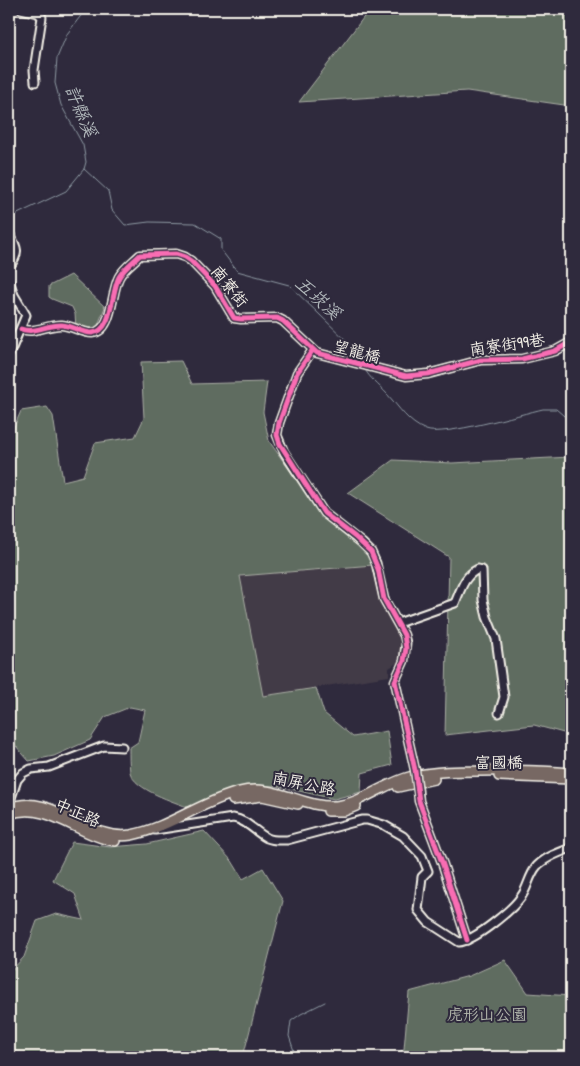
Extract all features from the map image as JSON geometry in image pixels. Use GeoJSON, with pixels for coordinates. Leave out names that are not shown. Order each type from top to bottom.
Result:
{"type":"FeatureCollection","features":[{"type":"Feature","properties":{"kind":"main road","name":"富國橋"},"geometry":{"type":"LineString","coordinates":[[427,777],[508,770],[571,773]]}},
{"type":"Feature","properties":{"kind":"main road","name":"富國橋"},"geometry":{"type":"LineString","coordinates":[[427,777],[502,776],[571,779]]}},
{"type":"Feature","properties":{"kind":"main road","name":"南屏公路"},"geometry":{"type":"LineString","coordinates":[[165,830],[235,799],[253,796],[271,797],[319,810],[335,812],[351,808],[404,784],[427,777]]}},
{"type":"Feature","properties":{"kind":"main road","name":"南屏公路"},"geometry":{"type":"LineString","coordinates":[[148,830],[225,797],[247,790],[273,792],[320,804],[336,806],[350,802],[403,779],[427,777]]}},
{"type":"Feature","properties":{"kind":"main road","name":"中正路"},"geometry":{"type":"LineString","coordinates":[[9,811],[27,804],[42,806],[57,811],[90,828],[113,834],[130,835],[148,830]]}},
{"type":"Feature","properties":{"kind":"main road","name":"中正路"},"geometry":{"type":"LineString","coordinates":[[9,811],[28,810],[42,812],[95,837],[114,841],[133,840],[165,830]]}},
{"type":"Feature","properties":{"kind":"street"},"geometry":{"type":"LineString","coordinates":[[21,9],[38,13],[42,17],[34,70],[35,82]]}},
{"type":"Feature","properties":{"kind":"street"},"geometry":{"type":"LineString","coordinates":[[9,233],[17,250],[16,256],[9,267]]}},
{"type":"Feature","properties":{"kind":"street","name":"南寮街"},"geometry":{"type":"LineString","coordinates":[[21,329],[28,332],[63,325],[87,332],[98,332],[107,323],[117,281],[122,272],[140,255],[176,254],[191,261],[215,286],[234,318],[241,320],[277,318],[283,320],[312,350]]}},
{"type":"Feature","properties":{"kind":"street"},"geometry":{"type":"LineString","coordinates":[[9,280],[14,294],[26,315],[9,355]]}},
{"type":"Feature","properties":{"kind":"street","name":"南寮街99巷"},"geometry":{"type":"LineString","coordinates":[[385,372],[406,376],[420,376],[481,360],[522,358],[555,351],[571,342]]}},
{"type":"Feature","properties":{"kind":"street"},"geometry":{"type":"LineString","coordinates":[[312,350],[297,372],[279,423],[277,435],[280,444],[324,513],[359,540],[371,552],[378,569],[384,599],[404,634],[406,648],[404,661],[395,680],[415,770],[419,801],[444,865],[468,940]]}},
{"type":"Feature","properties":{"kind":"street","name":"望龍橋"},"geometry":{"type":"LineString","coordinates":[[312,350],[322,355],[385,372]]}},
{"type":"Feature","properties":{"kind":"street"},"geometry":{"type":"LineString","coordinates":[[398,623],[455,603],[470,573],[478,569],[482,570],[483,600],[487,617],[496,639],[504,697],[499,713]]}},
{"type":"Feature","properties":{"kind":"street"},"geometry":{"type":"LineString","coordinates":[[9,811],[9,804],[17,780],[23,772],[49,767],[104,746],[122,747]]}},
{"type":"Feature","properties":{"kind":"street"},"geometry":{"type":"LineString","coordinates":[[148,830],[165,830],[233,818],[246,822],[268,838],[287,840],[362,820],[384,826],[403,836],[426,863],[428,871],[422,877],[418,907],[421,916],[438,930],[461,942],[468,940],[488,927],[516,904],[539,864],[555,854],[571,848]]}},
{"type":"Feature","properties":{"kind":"shaded area"},"geometry":{"type":"Polygon","coordinates":[[[373,565],[378,594],[400,637],[402,651],[397,663],[389,668],[389,676],[263,696],[240,576],[373,565]]]}},
{"type":"Feature","properties":{"kind":"green space"},"geometry":{"type":"Polygon","coordinates":[[[370,9],[571,9],[571,106],[467,91],[299,102],[370,9]]]}},
{"type":"Feature","properties":{"kind":"green space"},"geometry":{"type":"Polygon","coordinates":[[[71,275],[105,307],[98,325],[91,330],[76,327],[75,314],[72,307],[49,297],[49,286],[71,275]]]}},
{"type":"Feature","properties":{"kind":"green space"},"geometry":{"type":"Polygon","coordinates":[[[181,361],[192,384],[267,382],[263,412],[269,441],[322,516],[365,551],[373,565],[240,576],[263,696],[316,688],[324,713],[353,737],[387,731],[392,765],[362,773],[361,792],[334,799],[277,786],[250,785],[224,793],[190,808],[165,799],[139,784],[130,772],[129,748],[138,742],[145,710],[130,707],[105,717],[90,740],[54,756],[29,761],[9,738],[9,434],[11,434],[21,411],[47,407],[53,416],[63,481],[83,476],[95,443],[135,437],[144,418],[141,362],[181,361]]]}},
{"type":"Feature","properties":{"kind":"green space"},"geometry":{"type":"Polygon","coordinates":[[[571,457],[571,735],[534,725],[445,735],[449,557],[348,493],[393,460],[452,463],[571,457]]]}},
{"type":"Feature","properties":{"kind":"green space"},"geometry":{"type":"Polygon","coordinates":[[[204,831],[232,861],[243,879],[263,868],[283,901],[243,1057],[9,1057],[9,973],[24,957],[37,921],[56,914],[84,920],[75,894],[53,880],[72,842],[110,847],[147,844],[204,831]]]}},
{"type":"Feature","properties":{"kind":"green space","name":"虎形山公園"},"geometry":{"type":"Polygon","coordinates":[[[505,960],[528,993],[571,996],[571,1057],[392,1057],[404,1049],[409,992],[469,976],[505,960]]]}},
{"type":"Feature","properties":{"kind":"waterway","name":"許縣溪"},"geometry":{"type":"LineString","coordinates":[[9,218],[66,191],[84,169],[86,162],[83,145],[61,105],[55,83],[57,58],[67,34],[86,9]]}},
{"type":"Feature","properties":{"kind":"waterway","name":"五崁溪"},"geometry":{"type":"LineString","coordinates":[[84,169],[108,191],[112,210],[125,225],[149,222],[195,223],[221,239],[221,250],[237,271],[289,285],[352,346],[360,360]]}},
{"type":"Feature","properties":{"kind":"waterway","name":"五崁溪"},"geometry":{"type":"LineString","coordinates":[[364,368],[404,414],[426,430],[465,428],[543,409],[556,409],[571,422]]}},
{"type":"Feature","properties":{"kind":"waterway"},"geometry":{"type":"LineString","coordinates":[[296,1057],[289,1036],[291,1021],[325,1002]]}},
{"type":"Feature","properties":{"kind":"waterway"},"geometry":{"type":"LineString","coordinates":[[567,1057],[571,1051]]}},
{"type":"Feature","properties":{"kind":"cycle path"},"geometry":{"type":"LineString","coordinates":[[21,329],[36,330],[62,325],[88,333],[99,331],[108,319],[116,284],[126,268],[140,255],[176,254],[191,261],[215,286],[234,318],[277,318],[283,321],[317,353],[406,376],[428,374],[481,360],[522,359],[555,351],[571,342]]}},
{"type":"Feature","properties":{"kind":"cycle path"},"geometry":{"type":"LineString","coordinates":[[312,351],[297,373],[279,423],[277,435],[280,444],[324,513],[371,552],[378,569],[384,599],[404,635],[406,648],[404,661],[395,681],[415,770],[419,801],[443,865],[467,940]]}}]}
